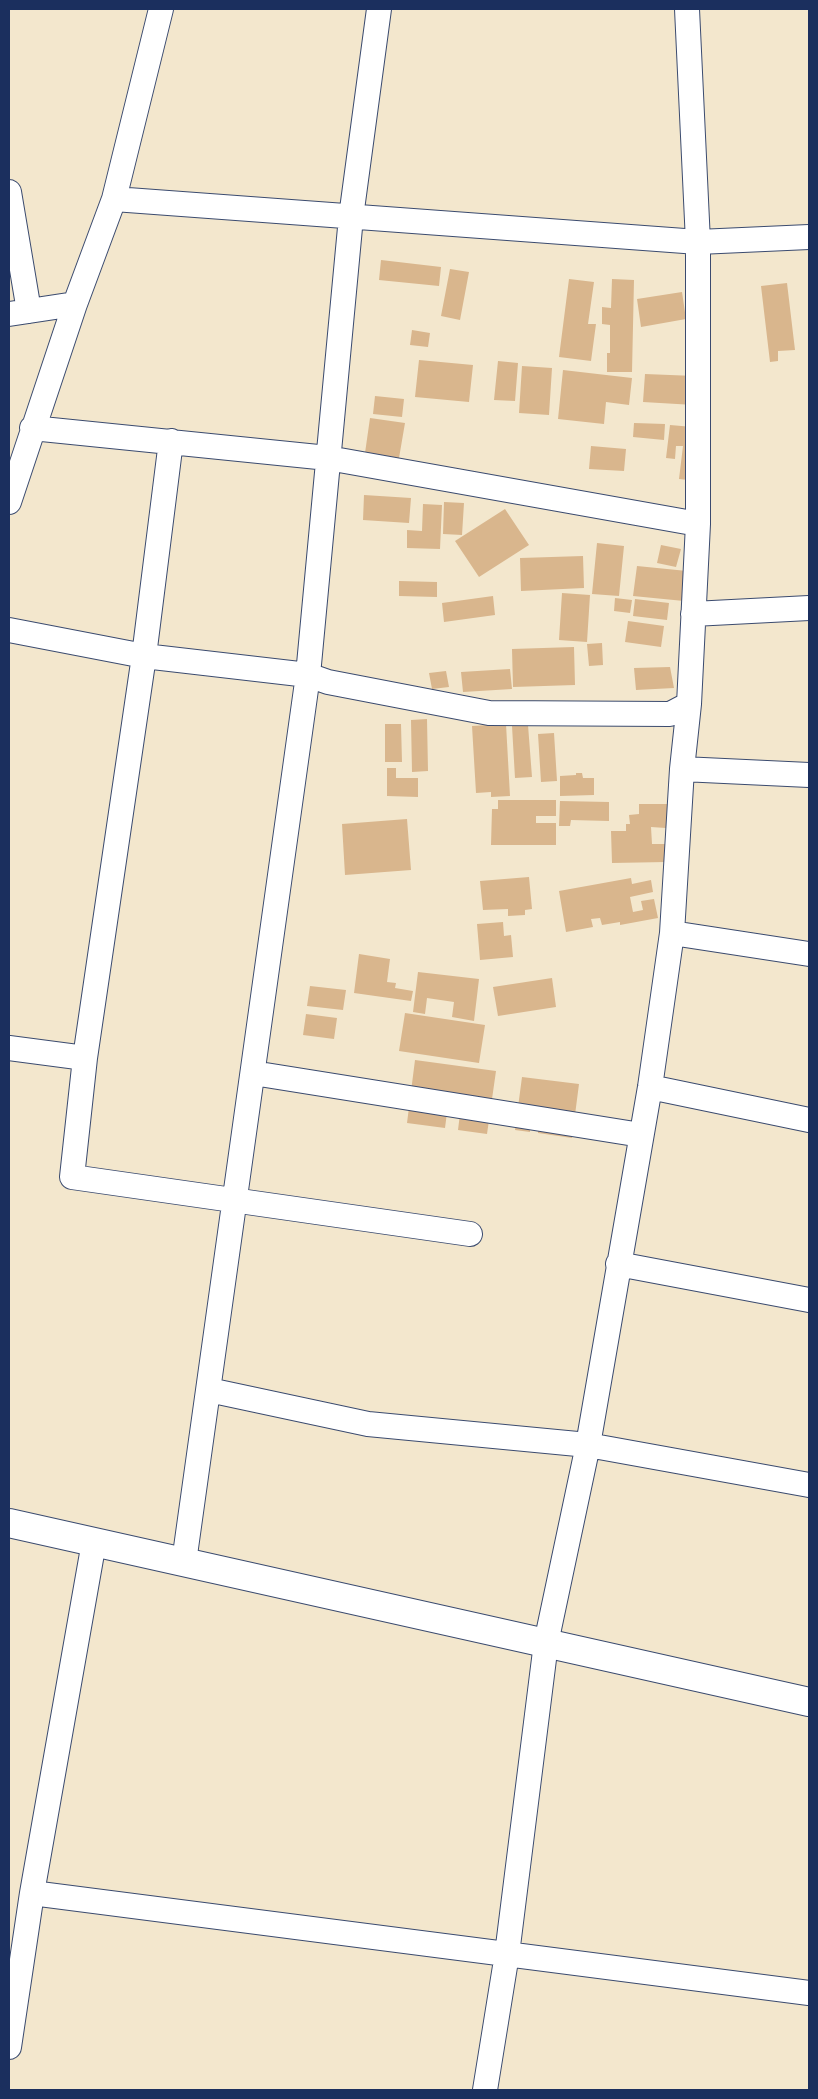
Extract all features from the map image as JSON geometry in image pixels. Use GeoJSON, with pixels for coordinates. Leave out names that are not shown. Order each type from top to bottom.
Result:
{"type":"FeatureCollection","features":[{"type":"Feature","properties":{"kind":"street"},"geometry":{"type":"LineString","coordinates":[[9,502],[32,428],[114,199],[160,9]]}},
{"type":"Feature","properties":{"kind":"street"},"geometry":{"type":"LineString","coordinates":[[184,1562],[308,675],[350,217],[379,9]]}},
{"type":"Feature","properties":{"kind":"street"},"geometry":{"type":"LineString","coordinates":[[485,2090],[507,1954],[546,1643],[588,1445],[650,1087],[672,933],[682,768],[689,704],[698,524],[698,242],[687,9]]}},
{"type":"Feature","properties":{"kind":"street"},"geometry":{"type":"LineString","coordinates":[[9,192],[19,312],[75,304]]}},
{"type":"Feature","properties":{"kind":"street"},"geometry":{"type":"LineString","coordinates":[[114,199],[698,242],[809,237]]}},
{"type":"Feature","properties":{"kind":"street"},"geometry":{"type":"LineString","coordinates":[[32,428],[328,458],[698,524]]}},
{"type":"Feature","properties":{"kind":"street"},"geometry":{"type":"LineString","coordinates":[[171,441],[144,656],[86,1058],[72,1177],[470,1234]]}},
{"type":"Feature","properties":{"kind":"street"},"geometry":{"type":"LineString","coordinates":[[693,614],[809,608]]}},
{"type":"Feature","properties":{"kind":"street"},"geometry":{"type":"LineString","coordinates":[[9,630],[144,656],[308,675],[328,682],[489,713],[670,714],[689,704]]}},
{"type":"Feature","properties":{"kind":"street"},"geometry":{"type":"LineString","coordinates":[[682,768],[809,775]]}},
{"type":"Feature","properties":{"kind":"street"},"geometry":{"type":"LineString","coordinates":[[672,933],[809,954]]}},
{"type":"Feature","properties":{"kind":"street"},"geometry":{"type":"LineString","coordinates":[[9,1048],[86,1058]]}},
{"type":"Feature","properties":{"kind":"street"},"geometry":{"type":"LineString","coordinates":[[252,1073],[641,1135]]}},
{"type":"Feature","properties":{"kind":"street"},"geometry":{"type":"LineString","coordinates":[[650,1087],[809,1120]]}},
{"type":"Feature","properties":{"kind":"street"},"geometry":{"type":"LineString","coordinates":[[618,1264],[809,1300]]}},
{"type":"Feature","properties":{"kind":"street"},"geometry":{"type":"LineString","coordinates":[[209,1390],[368,1424],[588,1445],[809,1485]]}},
{"type":"Feature","properties":{"kind":"street"},"geometry":{"type":"LineString","coordinates":[[9,1522],[809,1702]]}},
{"type":"Feature","properties":{"kind":"street"},"geometry":{"type":"LineString","coordinates":[[9,2047],[32,1893],[94,1542]]}},
{"type":"Feature","properties":{"kind":"street"},"geometry":{"type":"LineString","coordinates":[[32,1893],[809,1993]]}},
{"type":"Feature","properties":{"kind":"building"},"geometry":{"type":"Polygon","coordinates":[[[381,260],[441,267],[439,286],[379,280],[381,260]]]}},
{"type":"Feature","properties":{"kind":"building"},"geometry":{"type":"Polygon","coordinates":[[[450,269],[469,272],[460,320],[441,316],[450,269]]]}},
{"type":"Feature","properties":{"kind":"building"},"geometry":{"type":"Polygon","coordinates":[[[569,279],[594,282],[588,324],[596,324],[591,361],[559,357],[569,279]]]}},
{"type":"Feature","properties":{"kind":"building"},"geometry":{"type":"Polygon","coordinates":[[[612,279],[634,280],[632,372],[607,372],[607,353],[610,353],[610,325],[602,324],[602,307],[611,308],[612,279]]]}},
{"type":"Feature","properties":{"kind":"building"},"geometry":{"type":"Polygon","coordinates":[[[787,283],[795,350],[778,351],[778,361],[770,362],[761,286],[787,283]]]}},
{"type":"Feature","properties":{"kind":"building"},"geometry":{"type":"Polygon","coordinates":[[[682,292],[686,319],[641,327],[637,299],[682,292]]]}},
{"type":"Feature","properties":{"kind":"building"},"geometry":{"type":"Polygon","coordinates":[[[412,330],[430,333],[428,347],[410,345],[412,330]]]}},
{"type":"Feature","properties":{"kind":"building"},"geometry":{"type":"Polygon","coordinates":[[[419,360],[473,365],[469,402],[415,397],[419,360]]]}},
{"type":"Feature","properties":{"kind":"building"},"geometry":{"type":"Polygon","coordinates":[[[498,361],[518,363],[515,401],[494,400],[498,361]]]}},
{"type":"Feature","properties":{"kind":"building"},"geometry":{"type":"Polygon","coordinates":[[[522,366],[552,368],[549,415],[519,413],[522,366]]]}},
{"type":"Feature","properties":{"kind":"building"},"geometry":{"type":"Polygon","coordinates":[[[563,370],[632,378],[629,405],[606,402],[604,424],[558,419],[563,370]]]}},
{"type":"Feature","properties":{"kind":"building"},"geometry":{"type":"Polygon","coordinates":[[[645,374],[695,376],[694,405],[643,402],[645,374]]]}},
{"type":"Feature","properties":{"kind":"building"},"geometry":{"type":"Polygon","coordinates":[[[375,396],[404,399],[402,417],[373,414],[375,396]]]}},
{"type":"Feature","properties":{"kind":"building"},"geometry":{"type":"Polygon","coordinates":[[[370,418],[405,423],[399,458],[365,453],[370,418]]]}},
{"type":"Feature","properties":{"kind":"building"},"geometry":{"type":"Polygon","coordinates":[[[634,423],[665,424],[664,440],[633,437],[634,423]]]}},
{"type":"Feature","properties":{"kind":"building"},"geometry":{"type":"Polygon","coordinates":[[[670,425],[693,427],[688,480],[679,479],[683,446],[676,446],[675,459],[666,458],[670,425]]]}},
{"type":"Feature","properties":{"kind":"building"},"geometry":{"type":"Polygon","coordinates":[[[591,446],[626,449],[624,471],[589,469],[591,446]]]}},
{"type":"Feature","properties":{"kind":"building"},"geometry":{"type":"Polygon","coordinates":[[[364,495],[411,498],[409,523],[363,520],[364,495]]]}},
{"type":"Feature","properties":{"kind":"building"},"geometry":{"type":"Polygon","coordinates":[[[444,502],[464,503],[462,535],[443,534],[444,502]]]}},
{"type":"Feature","properties":{"kind":"building"},"geometry":{"type":"Polygon","coordinates":[[[423,504],[442,505],[440,549],[407,548],[407,530],[422,531],[423,504]]]}},
{"type":"Feature","properties":{"kind":"building"},"geometry":{"type":"Polygon","coordinates":[[[505,509],[529,545],[479,577],[455,541],[505,509]]]}},
{"type":"Feature","properties":{"kind":"building"},"geometry":{"type":"Polygon","coordinates":[[[597,543],[624,546],[619,596],[592,594],[597,543]]]}},
{"type":"Feature","properties":{"kind":"building"},"geometry":{"type":"Polygon","coordinates":[[[661,545],[681,549],[676,567],[657,563],[661,545]]]}},
{"type":"Feature","properties":{"kind":"building"},"geometry":{"type":"Polygon","coordinates":[[[583,556],[584,588],[521,591],[520,558],[583,556]]]}},
{"type":"Feature","properties":{"kind":"building"},"geometry":{"type":"Polygon","coordinates":[[[637,566],[687,571],[684,601],[633,596],[637,566]]]}},
{"type":"Feature","properties":{"kind":"building"},"geometry":{"type":"Polygon","coordinates":[[[399,581],[437,582],[437,597],[399,596],[399,581]]]}},
{"type":"Feature","properties":{"kind":"building"},"geometry":{"type":"Polygon","coordinates":[[[562,593],[590,595],[587,642],[559,640],[562,593]]]}},
{"type":"Feature","properties":{"kind":"building"},"geometry":{"type":"Polygon","coordinates":[[[493,596],[495,615],[444,622],[442,603],[493,596]]]}},
{"type":"Feature","properties":{"kind":"building"},"geometry":{"type":"Polygon","coordinates":[[[615,598],[632,600],[630,613],[614,611],[615,598]]]}},
{"type":"Feature","properties":{"kind":"building"},"geometry":{"type":"Polygon","coordinates":[[[635,599],[669,603],[667,620],[633,616],[635,599]]]}},
{"type":"Feature","properties":{"kind":"building"},"geometry":{"type":"Polygon","coordinates":[[[628,621],[664,626],[661,647],[625,642],[628,621]]]}},
{"type":"Feature","properties":{"kind":"building"},"geometry":{"type":"Polygon","coordinates":[[[602,643],[603,665],[589,666],[587,644],[602,643]]]}},
{"type":"Feature","properties":{"kind":"building"},"geometry":{"type":"Polygon","coordinates":[[[574,647],[575,685],[513,687],[512,649],[574,647]]]}},
{"type":"Feature","properties":{"kind":"building"},"geometry":{"type":"Polygon","coordinates":[[[670,667],[674,688],[636,690],[634,668],[670,667]]]}},
{"type":"Feature","properties":{"kind":"building"},"geometry":{"type":"Polygon","coordinates":[[[510,669],[512,689],[463,692],[461,672],[510,669]]]}},
{"type":"Feature","properties":{"kind":"building"},"geometry":{"type":"Polygon","coordinates":[[[446,671],[449,687],[432,689],[429,673],[446,671]]]}},
{"type":"Feature","properties":{"kind":"building"},"geometry":{"type":"Polygon","coordinates":[[[427,719],[428,771],[412,772],[411,720],[427,719]]]}},
{"type":"Feature","properties":{"kind":"building"},"geometry":{"type":"Polygon","coordinates":[[[385,724],[401,724],[402,762],[385,762],[385,724]]]}},
{"type":"Feature","properties":{"kind":"building"},"geometry":{"type":"Polygon","coordinates":[[[506,724],[510,796],[491,797],[491,792],[476,793],[472,726],[506,724]]]}},
{"type":"Feature","properties":{"kind":"building"},"geometry":{"type":"Polygon","coordinates":[[[528,725],[532,777],[515,778],[512,726],[528,725]]]}},
{"type":"Feature","properties":{"kind":"building"},"geometry":{"type":"Polygon","coordinates":[[[554,733],[557,781],[541,782],[538,734],[554,733]]]}},
{"type":"Feature","properties":{"kind":"building"},"geometry":{"type":"Polygon","coordinates":[[[387,768],[396,768],[396,778],[418,778],[418,797],[387,796],[387,768]]]}},
{"type":"Feature","properties":{"kind":"building"},"geometry":{"type":"Polygon","coordinates":[[[576,773],[582,773],[583,778],[594,778],[594,795],[560,796],[560,776],[576,775],[576,773]]]}},
{"type":"Feature","properties":{"kind":"building"},"geometry":{"type":"Polygon","coordinates":[[[498,800],[556,800],[556,816],[536,816],[536,823],[556,823],[556,845],[491,845],[492,809],[498,809],[498,800]]]}},
{"type":"Feature","properties":{"kind":"building"},"geometry":{"type":"Polygon","coordinates":[[[560,801],[609,802],[609,821],[571,820],[570,826],[559,826],[560,801]]]}},
{"type":"Feature","properties":{"kind":"building"},"geometry":{"type":"Polygon","coordinates":[[[639,804],[676,804],[666,832],[666,828],[651,827],[652,844],[665,844],[666,862],[612,863],[611,831],[626,831],[626,824],[630,824],[629,815],[639,814],[639,804]]]}},
{"type":"Feature","properties":{"kind":"building"},"geometry":{"type":"Polygon","coordinates":[[[407,819],[411,870],[345,875],[342,824],[407,819]]]}},
{"type":"Feature","properties":{"kind":"building"},"geometry":{"type":"Polygon","coordinates":[[[529,877],[532,909],[525,910],[525,915],[508,916],[508,909],[483,910],[480,881],[529,877]]]}},
{"type":"Feature","properties":{"kind":"building"},"geometry":{"type":"Polygon","coordinates":[[[631,878],[632,884],[651,880],[653,892],[630,897],[633,912],[643,910],[641,901],[654,899],[658,918],[620,925],[620,922],[602,925],[600,918],[591,919],[593,927],[566,932],[559,891],[631,878]]]}},
{"type":"Feature","properties":{"kind":"building"},"geometry":{"type":"Polygon","coordinates":[[[503,922],[504,936],[511,935],[513,957],[480,960],[477,924],[503,922]]]}},
{"type":"Feature","properties":{"kind":"building"},"geometry":{"type":"Polygon","coordinates":[[[359,954],[390,959],[387,982],[396,983],[395,988],[413,991],[411,1001],[354,993],[359,954]]]}},
{"type":"Feature","properties":{"kind":"building"},"geometry":{"type":"Polygon","coordinates":[[[418,972],[479,979],[474,1021],[452,1017],[454,1002],[427,998],[425,1014],[413,1012],[418,972]]]}},
{"type":"Feature","properties":{"kind":"building"},"geometry":{"type":"Polygon","coordinates":[[[552,978],[556,1007],[498,1016],[493,987],[552,978]]]}},
{"type":"Feature","properties":{"kind":"building"},"geometry":{"type":"Polygon","coordinates":[[[310,986],[346,990],[343,1010],[307,1006],[310,986]]]}},
{"type":"Feature","properties":{"kind":"building"},"geometry":{"type":"Polygon","coordinates":[[[405,1013],[485,1025],[479,1063],[399,1051],[405,1013]]]}},
{"type":"Feature","properties":{"kind":"building"},"geometry":{"type":"Polygon","coordinates":[[[306,1014],[337,1018],[334,1039],[303,1035],[306,1014]]]}},
{"type":"Feature","properties":{"kind":"building"},"geometry":{"type":"Polygon","coordinates":[[[415,1060],[496,1071],[487,1134],[458,1130],[461,1106],[448,1105],[445,1128],[407,1123],[415,1060]]]}},
{"type":"Feature","properties":{"kind":"building"},"geometry":{"type":"Polygon","coordinates":[[[522,1077],[579,1084],[572,1138],[538,1133],[538,1129],[530,1128],[530,1132],[515,1130],[522,1077]]]}}]}
